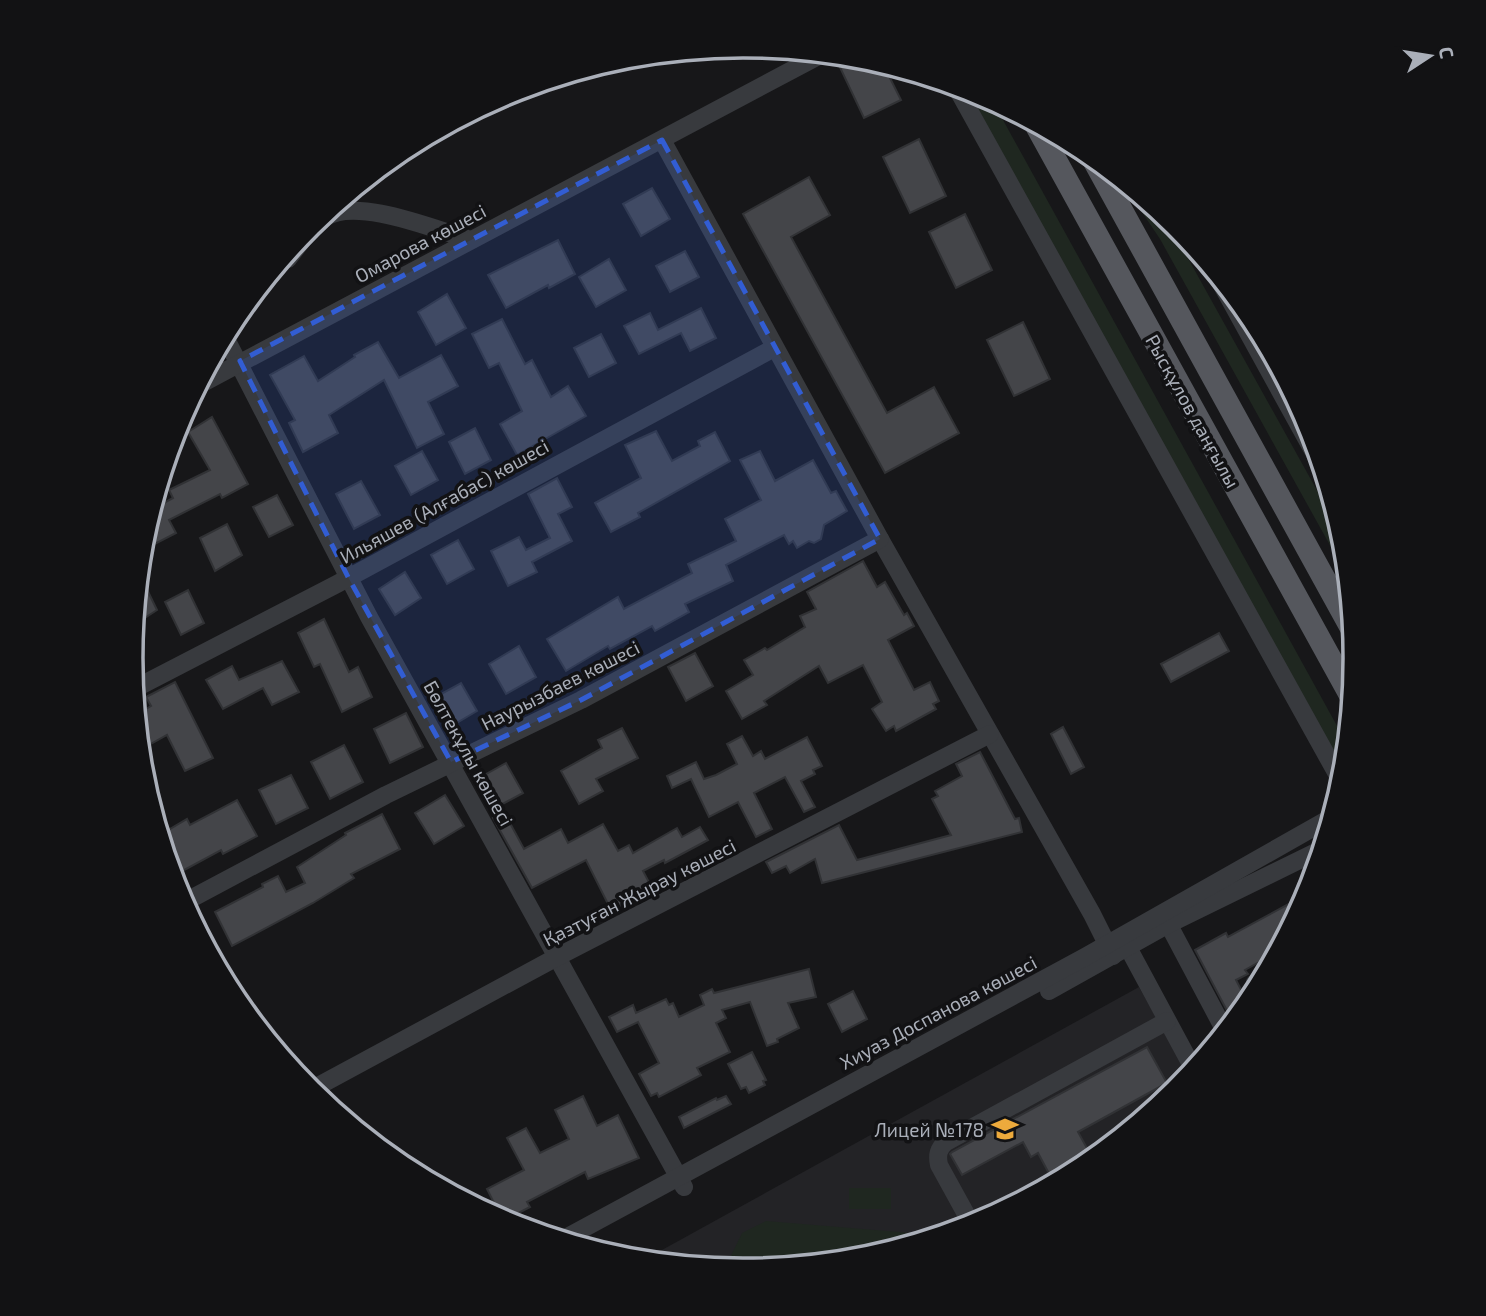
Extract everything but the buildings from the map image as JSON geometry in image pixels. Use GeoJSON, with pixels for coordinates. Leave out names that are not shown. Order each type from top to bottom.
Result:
{"type":"FeatureCollection","features":[{"type":"Feature","properties":{"kind":"main road","name":"Рысқұлов даңғылы"},"geometry":{"type":"LineString","coordinates":[[1043,138],[1342,681]]}},
{"type":"Feature","properties":{"kind":"main road","name":"Рысқұлов даңғылы"},"geometry":{"type":"LineString","coordinates":[[1105,180],[1341,606]]}},
{"type":"Feature","properties":{"kind":"street","name":"Омарова көшесі"},"geometry":{"type":"LineString","coordinates":[[214,376],[809,62]]}},
{"type":"Feature","properties":{"kind":"street"},"geometry":{"type":"LineString","coordinates":[[963,100],[1333,767]]}},
{"type":"Feature","properties":{"kind":"street"},"geometry":{"type":"LineString","coordinates":[[662,140],[880,540],[1092,914],[1118,946],[1167,1021],[1188,1060]]}},
{"type":"Feature","properties":{"kind":"street"},"geometry":{"type":"LineString","coordinates":[[343,211],[371,211],[471,240]]}},
{"type":"Feature","properties":{"kind":"street","name":"Бөлтекұлы көшесі"},"geometry":{"type":"LineString","coordinates":[[231,345],[348,577],[681,1182]]}},
{"type":"Feature","properties":{"kind":"street"},"geometry":{"type":"LineString","coordinates":[[1256,346],[1277,386]]}},
{"type":"Feature","properties":{"kind":"street","name":"Ильяшев (Алғабас) көшесі"},"geometry":{"type":"LineString","coordinates":[[144,685],[774,348]]}},
{"type":"Feature","properties":{"kind":"street","name":"Наурызбаев көшесі"},"geometry":{"type":"LineString","coordinates":[[193,898],[451,762],[581,700],[880,540]]}},
{"type":"Feature","properties":{"kind":"street","name":"Қазтуған Жырау көшесі"},"geometry":{"type":"LineString","coordinates":[[321,1084],[557,957],[990,734]]}},
{"type":"Feature","properties":{"kind":"street","name":"Хиуаз Доспанова көшесі"},"geometry":{"type":"LineString","coordinates":[[575,1234],[681,1182],[1118,946],[1319,825]]}},
{"type":"Feature","properties":{"kind":"street","name":"Хиуаз Доспанова көшесі"},"geometry":{"type":"LineString","coordinates":[[1165,920],[1310,855]]}},
{"type":"Feature","properties":{"kind":"street"},"geometry":{"type":"LineString","coordinates":[[1165,920],[1220,1022]]}},
{"type":"Feature","properties":{"kind":"street"},"geometry":{"type":"LineString","coordinates":[[967,1215],[939,1165],[937,1156],[946,1142],[1167,1021]]}},
{"type":"Feature","properties":{"kind":"street","name":"Хиуаз Доспанова көшесі"},"geometry":{"type":"LineString","coordinates":[[589,1238],[681,1182]]}},
{"type":"Feature","properties":{"kind":"highlighted area"},"geometry":{"type":"Polygon","coordinates":[[[662,140],[880,539],[581,700],[451,762],[348,577],[240,361],[662,140]]]}},
{"type":"Feature","properties":{"kind":"shaded area"},"geometry":{"type":"Polygon","coordinates":[[[973,103],[1001,117],[1339,729],[1335,757],[973,103]]]}},
{"type":"Feature","properties":{"kind":"shaded area"},"geometry":{"type":"Polygon","coordinates":[[[1138,206],[1185,252],[1322,499],[1334,552],[1160,239],[1138,206]]]}},
{"type":"Feature","properties":{"kind":"shaded area","name":"Лицей №178"},"geometry":{"type":"Polygon","coordinates":[[[1139,987],[1183,1065],[1139,1109],[1076,1157],[1043,1178],[973,1213],[898,1238],[821,1253],[743,1258],[658,1252],[1139,987]]]}},
{"type":"Feature","properties":{"kind":"shaded area"},"geometry":{"type":"Polygon","coordinates":[[[849,1188],[891,1188],[891,1209],[849,1209],[849,1188]]]}},
{"type":"Feature","properties":{"kind":"shaded area"},"geometry":{"type":"Polygon","coordinates":[[[766,1221],[913,1233],[860,1247],[821,1253],[730,1258],[742,1233],[766,1221]]]}},
{"type":"Feature","properties":{"kind":"place","name":"Лицей №178"},"geometry":{"type":"Point","coordinates":[1005,1129]}}]}
